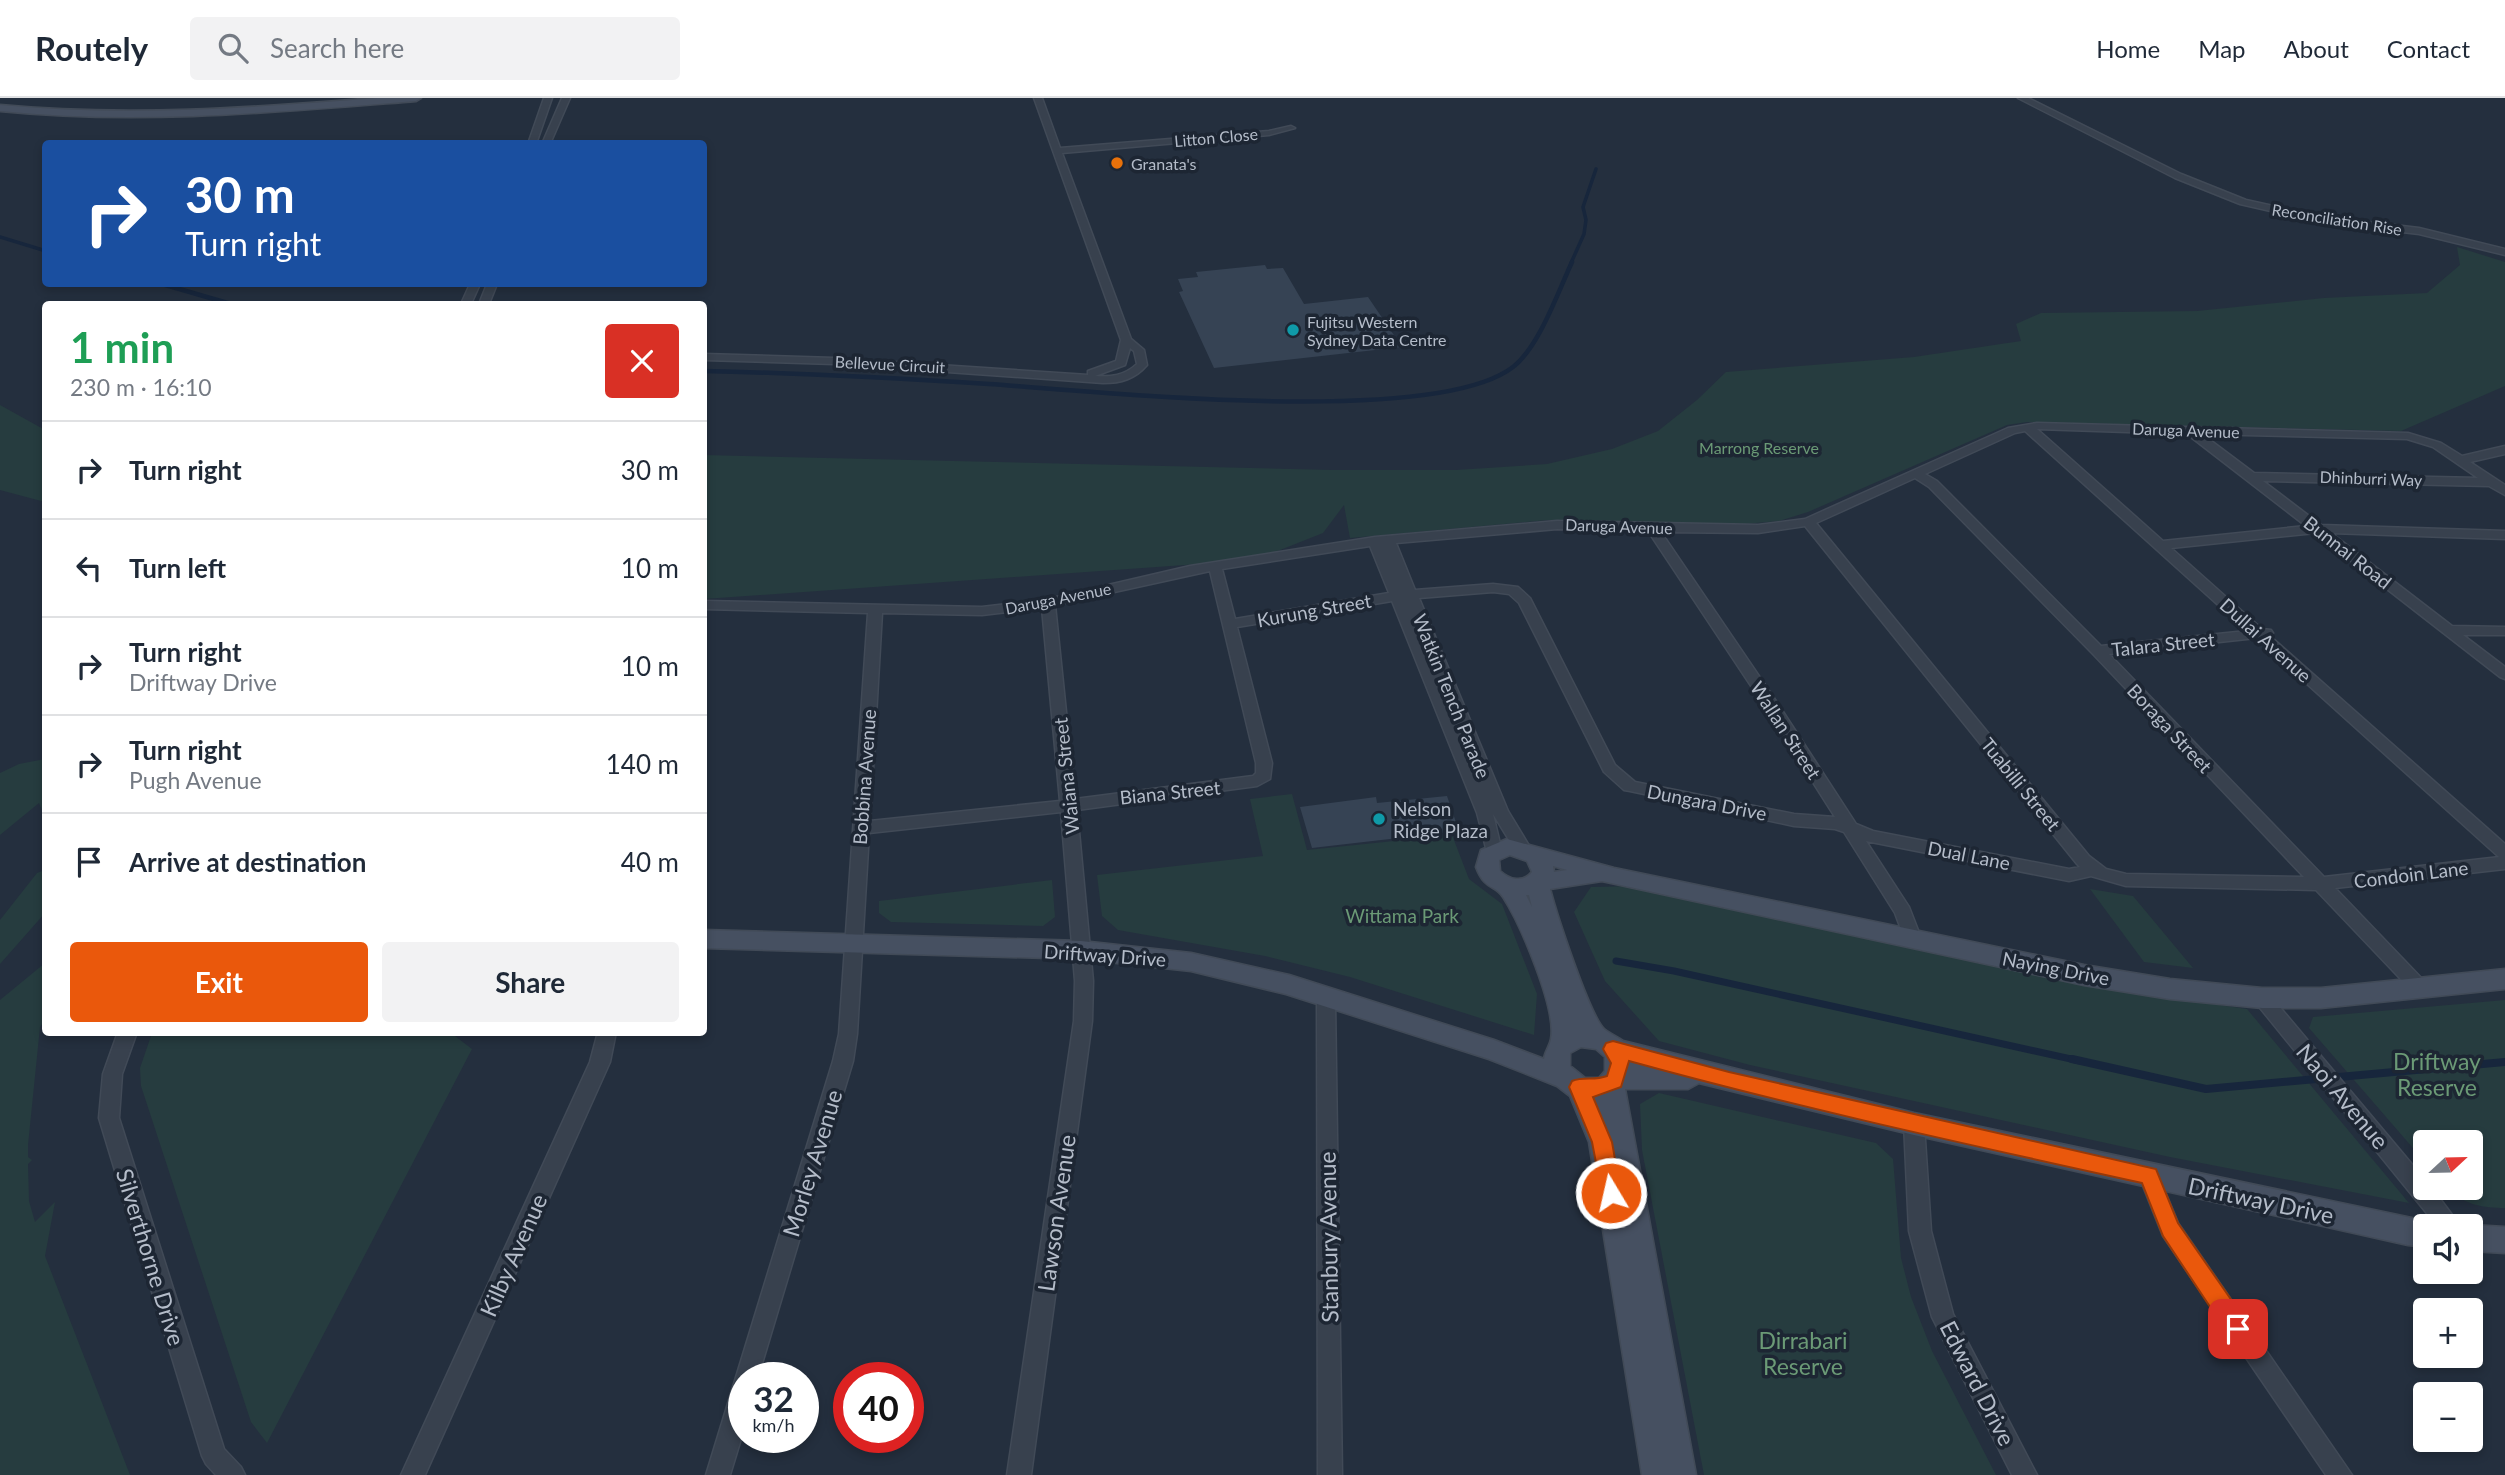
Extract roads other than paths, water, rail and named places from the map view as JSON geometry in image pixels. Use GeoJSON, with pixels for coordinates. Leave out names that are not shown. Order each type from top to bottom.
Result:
{"type":"FeatureCollection","features":[{"type":"Feature","properties":{"kind":"street"},"geometry":{"type":"LineString","coordinates":[[0,102],[65,109],[138,111],[351,98]]}},
{"type":"Feature","properties":{"kind":"street"},"geometry":{"type":"LineString","coordinates":[[0,107],[72,115],[148,115],[416,98]]}},
{"type":"Feature","properties":{"kind":"street"},"geometry":{"type":"LineString","coordinates":[[533,140],[548,98]]}},
{"type":"Feature","properties":{"kind":"street"},"geometry":{"type":"LineString","coordinates":[[548,140],[566,98]]}},
{"type":"Feature","properties":{"kind":"street","name":"Bellevue Circuit"},"geometry":{"type":"LineString","coordinates":[[1038,98],[1126,340],[1121,363],[1108,370],[1076,376]]}},
{"type":"Feature","properties":{"kind":"street","name":"Reconciliation Rise"},"geometry":{"type":"LineString","coordinates":[[2022,98],[2178,176],[2243,202],[2318,219],[2419,231],[2505,252]]}},
{"type":"Feature","properties":{"kind":"street","name":"Litton Close"},"geometry":{"type":"LineString","coordinates":[[1058,151],[1269,133],[1291,128]]}},
{"type":"Feature","properties":{"kind":"street","name":"Bellevue Circuit"},"geometry":{"type":"LineString","coordinates":[[707,357],[834,361],[1116,379],[1138,370],[1142,365],[1143,357],[1139,350],[1126,340]]}},
{"type":"Feature","properties":{"kind":"street","name":"Daruga Avenue"},"geometry":{"type":"LineString","coordinates":[[707,605],[982,611],[1048,603],[1215,566],[1382,540],[1557,525],[1748,530],[1808,522],[2012,430],[2032,426],[2408,436],[2437,445],[2505,491]]}},
{"type":"Feature","properties":{"kind":"street","name":"Dullai Avenue"},"geometry":{"type":"LineString","coordinates":[[2032,426],[2265,633],[2505,853]]}},
{"type":"Feature","properties":{"kind":"street","name":"Bunnai Road"},"geometry":{"type":"LineString","coordinates":[[2190,430],[2505,674]]}},
{"type":"Feature","properties":{"kind":"street"},"geometry":{"type":"LineString","coordinates":[[2459,461],[2505,450]]}},
{"type":"Feature","properties":{"kind":"street","name":"Boraga Street"},"geometry":{"type":"LineString","coordinates":[[1915,473],[1933,484],[2098,651],[2420,988]]}},
{"type":"Feature","properties":{"kind":"street","name":"Dhinburri Way"},"geometry":{"type":"LineString","coordinates":[[2250,477],[2491,482]]}},
{"type":"Feature","properties":{"kind":"street","name":"Tuabilli Street"},"geometry":{"type":"LineString","coordinates":[[1808,522],[2092,868]]}},
{"type":"Feature","properties":{"kind":"street","name":"Wallan Street"},"geometry":{"type":"LineString","coordinates":[[1651,527],[1773,707],[1903,912],[1912,938]]}},
{"type":"Feature","properties":{"kind":"street"},"geometry":{"type":"LineString","coordinates":[[2166,545],[2318,529],[2505,535]]}},
{"type":"Feature","properties":{"kind":"street","name":"Watkin Tench Parade"},"geometry":{"type":"LineString","coordinates":[[1382,540],[1500,812],[1525,850]]}},
{"type":"Feature","properties":{"kind":"street","name":"Biana Street"},"geometry":{"type":"LineString","coordinates":[[861,828],[1048,808],[1069,803],[1257,781],[1264,775],[1264,763],[1215,566]]}},
{"type":"Feature","properties":{"kind":"street","name":"Kurung Street"},"geometry":{"type":"LineString","coordinates":[[1229,624],[1405,595],[1493,588],[1513,590]]}},
{"type":"Feature","properties":{"kind":"street","name":"Dungara Drive"},"geometry":{"type":"LineString","coordinates":[[1513,590],[1525,601],[1609,768],[1618,778],[1644,791],[1794,820],[1847,825]]}},
{"type":"Feature","properties":{"kind":"street","name":"Watkin Tench Parade"},"geometry":{"type":"LineString","coordinates":[[1405,595],[1485,813],[1494,852]]}},
{"type":"Feature","properties":{"kind":"street","name":"Waiana Street"},"geometry":{"type":"LineString","coordinates":[[1048,603],[1081,950]]}},
{"type":"Feature","properties":{"kind":"street","name":"Bobbina Avenue"},"geometry":{"type":"LineString","coordinates":[[854,944],[875,610]]}},
{"type":"Feature","properties":{"kind":"street"},"geometry":{"type":"LineString","coordinates":[[2449,630],[2505,631]]}},
{"type":"Feature","properties":{"kind":"street","name":"Dullai Avenue"},"geometry":{"type":"LineString","coordinates":[[2265,633],[2505,839]]}},
{"type":"Feature","properties":{"kind":"street","name":"Talara Street"},"geometry":{"type":"LineString","coordinates":[[2098,651],[2265,633]]}},
{"type":"Feature","properties":{"kind":"street","name":"Dual Lane"},"geometry":{"type":"LineString","coordinates":[[1847,825],[1870,836],[2069,875],[2080,874],[2092,868]]}},
{"type":"Feature","properties":{"kind":"street"},"geometry":{"type":"LineString","coordinates":[[1509,887],[1525,888],[1537,882],[1543,872],[1542,866],[1525,850],[1507,847],[1494,852],[1487,862],[1489,874],[1509,887],[1530,920],[1562,1013],[1558,1069],[1572,1082],[1602,1142],[1658,1475]]}},
{"type":"Feature","properties":{"kind":"street","name":"Naying Drive"},"geometry":{"type":"LineString","coordinates":[[1525,850],[1614,876],[2084,975],[2170,989],[2262,998],[2321,998],[2505,979]]}},
{"type":"Feature","properties":{"kind":"street","name":"Condoin Lane"},"geometry":{"type":"LineString","coordinates":[[2318,884],[2505,863]]}},
{"type":"Feature","properties":{"kind":"street"},"geometry":{"type":"LineString","coordinates":[[2092,868],[2108,876],[2126,880],[2318,884]]}},
{"type":"Feature","properties":{"kind":"street","name":"Naying Drive"},"geometry":{"type":"LineString","coordinates":[[1537,882],[1565,877],[1614,876]]}},
{"type":"Feature","properties":{"kind":"street"},"geometry":{"type":"LineString","coordinates":[[1537,882],[1545,919],[1580,1007],[1620,1063],[1614,1081],[1680,1475]]}},
{"type":"Feature","properties":{"kind":"street","name":"Driftway Drive"},"geometry":{"type":"LineString","coordinates":[[707,939],[1081,950],[1191,962],[1289,985],[1326,999],[1494,1050],[1572,1082]]}},
{"type":"Feature","properties":{"kind":"street","name":"Morley Avenue"},"geometry":{"type":"LineString","coordinates":[[752,1362],[843,1061],[848,1034],[854,944]]}},
{"type":"Feature","properties":{"kind":"street","name":"Lawson Avenue"},"geometry":{"type":"LineString","coordinates":[[1019,1475],[1083,1021],[1081,950]]}},
{"type":"Feature","properties":{"kind":"street","name":"Naoi Avenue"},"geometry":{"type":"LineString","coordinates":[[2262,998],[2440,1214]]}},
{"type":"Feature","properties":{"kind":"street","name":"Stanbury Avenue"},"geometry":{"type":"LineString","coordinates":[[1326,999],[1330,1475]]}},
{"type":"Feature","properties":{"kind":"street","name":"Silverthorne Drive"},"geometry":{"type":"LineString","coordinates":[[126,1036],[115,1061],[108,1087],[108,1118],[214,1456],[233,1475]]}},
{"type":"Feature","properties":{"kind":"street","name":"Kilby Avenue"},"geometry":{"type":"LineString","coordinates":[[413,1475],[600,1062],[606,1036]]}},
{"type":"Feature","properties":{"kind":"street"},"geometry":{"type":"LineString","coordinates":[[1560,1046],[1578,1036],[1604,1043]]}},
{"type":"Feature","properties":{"kind":"street","name":"Driftway Drive"},"geometry":{"type":"LineString","coordinates":[[1604,1043],[1729,1080],[1914,1124],[2413,1233]]}},
{"type":"Feature","properties":{"kind":"street","name":"Driftway Drive"},"geometry":{"type":"LineString","coordinates":[[1494,1050],[1560,1046]]}},
{"type":"Feature","properties":{"kind":"street","name":"Driftway Drive"},"geometry":{"type":"LineString","coordinates":[[1614,1081],[1729,1080]]}},
{"type":"Feature","properties":{"kind":"street"},"geometry":{"type":"LineString","coordinates":[[1572,1082],[1596,1089],[1614,1081]]}},
{"type":"Feature","properties":{"kind":"street","name":"Edward Drive"},"geometry":{"type":"LineString","coordinates":[[1914,1124],[1920,1231],[1942,1317],[2025,1475]]}},
{"type":"Feature","properties":{"kind":"street"},"geometry":{"type":"LineString","coordinates":[[2149,1176],[2170,1229],[2340,1475]]}},
{"type":"Feature","properties":{"kind":"street"},"geometry":{"type":"LineString","coordinates":[[2483,1239],[2505,1240]]}},
{"type":"Feature","properties":{"kind":"street"},"geometry":{"type":"LineString","coordinates":[[718,1475],[728,1442]]}},
{"type":"Feature","properties":{"kind":"waterway"},"geometry":{"type":"LineString","coordinates":[[1571,263],[1584,234],[1586,220],[1583,207],[1596,169]]}},
{"type":"Feature","properties":{"kind":"waterway"},"geometry":{"type":"LineString","coordinates":[[0,237],[42,250]]}},
{"type":"Feature","properties":{"kind":"waterway"},"geometry":{"type":"LineString","coordinates":[[707,371],[882,378],[1261,401],[1340,401],[1413,396],[1472,386],[1513,367],[1539,333],[1572,262]]}},
{"type":"Feature","properties":{"kind":"waterway"},"geometry":{"type":"LineString","coordinates":[[172,287],[221,301]]}},
{"type":"Feature","properties":{"kind":"waterway"},"geometry":{"type":"LineString","coordinates":[[1616,961],[1674,971],[2080,1061]]}},
{"type":"Feature","properties":{"kind":"waterway"},"geometry":{"type":"LineString","coordinates":[[2072,1059],[2206,1089],[2505,1062]]}},
{"type":"Feature","properties":{"kind":"place","name":"Granata's"},"geometry":{"type":"Point","coordinates":[1117,163]}},
{"type":"Feature","properties":{"kind":"place","name":"Fujitsu Western Sydney Data Centre"},"geometry":{"type":"Point","coordinates":[1293,330]}},
{"type":"Feature","properties":{"kind":"place","name":"Nelson Ridge Plaza"},"geometry":{"type":"Point","coordinates":[1379,819]}},
{"type":"Feature","properties":{"kind":"park label","name":"Marrong Reserve"},"geometry":{"type":"Point","coordinates":[1759,447]}},
{"type":"Feature","properties":{"kind":"park label","name":"Wittama Park"},"geometry":{"type":"Point","coordinates":[1402,915]}},
{"type":"Feature","properties":{"kind":"park label","name":"Driftway Reserve"},"geometry":{"type":"Point","coordinates":[2437,1074]}},
{"type":"Feature","properties":{"kind":"park label","name":"Dirrabari Reserve"},"geometry":{"type":"Point","coordinates":[1803,1353]}}]}
